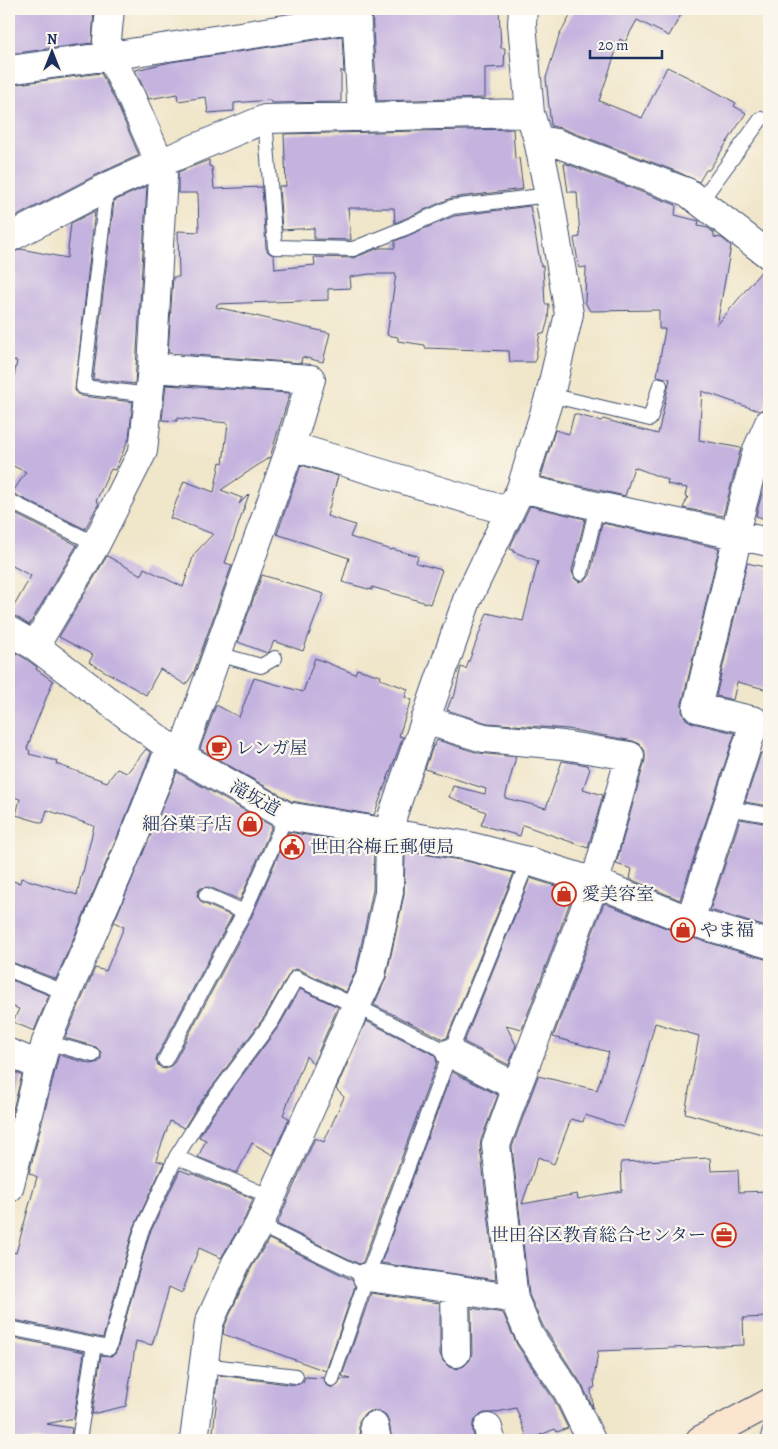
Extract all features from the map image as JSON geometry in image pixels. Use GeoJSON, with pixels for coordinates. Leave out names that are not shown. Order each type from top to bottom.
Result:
{"type":"FeatureCollection","features":[{"type":"Feature","properties":{"kind":"main road"},"geometry":{"type":"LineString","coordinates":[[700,1440],[769,1403]]}},
{"type":"Feature","properties":{"kind":"street"},"geometry":{"type":"LineString","coordinates":[[35,646],[96,544],[143,451],[150,395],[163,176],[160,163],[131,97],[110,56],[107,40],[110,9]]}},
{"type":"Feature","properties":{"kind":"street"},"geometry":{"type":"LineString","coordinates":[[194,1440],[209,1323],[236,1263],[259,1225],[371,975],[390,892],[390,832],[393,814],[467,600],[515,499],[550,395],[569,314],[549,195],[538,140],[530,113],[522,24],[523,9]]}},
{"type":"Feature","properties":{"kind":"street"},"geometry":{"type":"LineString","coordinates":[[9,70],[110,56],[356,13],[362,118]]}},
{"type":"Feature","properties":{"kind":"street"},"geometry":{"type":"LineString","coordinates":[[9,238],[107,187],[265,120],[530,113]]}},
{"type":"Feature","properties":{"kind":"street"},"geometry":{"type":"LineString","coordinates":[[538,140],[556,143],[687,192],[769,255]]}},
{"type":"Feature","properties":{"kind":"street"},"geometry":{"type":"LineString","coordinates":[[9,1188],[43,1053],[139,825],[175,752],[218,654],[291,446],[311,379],[152,368]]}},
{"type":"Feature","properties":{"kind":"street"},"geometry":{"type":"LineString","coordinates":[[690,921],[755,721],[697,708],[738,535],[737,525],[757,450],[769,424]]}},
{"type":"Feature","properties":{"kind":"street"},"geometry":{"type":"LineString","coordinates":[[291,446],[497,508],[515,499],[597,506],[769,542]]}},
{"type":"Feature","properties":{"kind":"street","name":"滝坂道"},"geometry":{"type":"LineString","coordinates":[[9,631],[35,646],[175,752],[286,816],[469,846],[528,861],[595,882],[690,921],[769,944]]}},
{"type":"Feature","properties":{"kind":"street"},"geometry":{"type":"LineString","coordinates":[[426,720],[484,738],[563,745],[630,756],[595,882],[496,1145],[514,1299],[530,1336],[568,1392],[592,1440]]}},
{"type":"Feature","properties":{"kind":"street"},"geometry":{"type":"LineString","coordinates":[[9,1053],[43,1053]]}},
{"type":"Feature","properties":{"kind":"street"},"geometry":{"type":"LineString","coordinates":[[450,1053],[517,1087]]}},
{"type":"Feature","properties":{"kind":"street"},"geometry":{"type":"LineString","coordinates":[[367,1277],[514,1299]]}},
{"type":"Feature","properties":{"kind":"street"},"geometry":{"type":"LineString","coordinates":[[455,1289],[456,1353]]}},
{"type":"Feature","properties":{"kind":"lane"},"geometry":{"type":"LineString","coordinates":[[265,120],[275,247],[353,249],[452,207],[549,195]]}},
{"type":"Feature","properties":{"kind":"lane"},"geometry":{"type":"LineString","coordinates":[[700,202],[761,120]]}},
{"type":"Feature","properties":{"kind":"lane"},"geometry":{"type":"LineString","coordinates":[[107,187],[83,387],[150,395]]}},
{"type":"Feature","properties":{"kind":"lane"},"geometry":{"type":"LineString","coordinates":[[550,395],[650,419],[660,385]]}},
{"type":"Feature","properties":{"kind":"lane"},"geometry":{"type":"LineString","coordinates":[[9,501],[96,544]]}},
{"type":"Feature","properties":{"kind":"lane"},"geometry":{"type":"LineString","coordinates":[[581,573],[597,506]]}},
{"type":"Feature","properties":{"kind":"lane"},"geometry":{"type":"LineString","coordinates":[[218,654],[261,666],[275,658]]}},
{"type":"Feature","properties":{"kind":"lane"},"geometry":{"type":"LineString","coordinates":[[728,808],[769,815]]}},
{"type":"Feature","properties":{"kind":"lane"},"geometry":{"type":"LineString","coordinates":[[165,1060],[244,912],[286,816]]}},
{"type":"Feature","properties":{"kind":"lane"},"geometry":{"type":"LineString","coordinates":[[332,1379],[367,1277],[450,1053],[528,861]]}},
{"type":"Feature","properties":{"kind":"lane"},"geometry":{"type":"LineString","coordinates":[[206,895],[244,912]]}},
{"type":"Feature","properties":{"kind":"lane"},"geometry":{"type":"LineString","coordinates":[[9,970],[67,993]]}},
{"type":"Feature","properties":{"kind":"lane"},"geometry":{"type":"LineString","coordinates":[[9,1328],[109,1348],[141,1232],[176,1157],[204,1112],[272,1021],[296,978],[450,1053]]}},
{"type":"Feature","properties":{"kind":"lane"},"geometry":{"type":"LineString","coordinates":[[43,1053],[93,1055]]}},
{"type":"Feature","properties":{"kind":"lane"},"geometry":{"type":"LineString","coordinates":[[176,1157],[271,1197]]}},
{"type":"Feature","properties":{"kind":"lane"},"geometry":{"type":"LineString","coordinates":[[259,1225],[367,1277]]}},
{"type":"Feature","properties":{"kind":"lane"},"geometry":{"type":"LineString","coordinates":[[79,1440],[94,1345]]}},
{"type":"Feature","properties":{"kind":"lane"},"geometry":{"type":"LineString","coordinates":[[204,1365],[296,1376]]}},
{"type":"Feature","properties":{"kind":"building"},"geometry":{"type":"Polygon","coordinates":[[[9,9],[94,9],[92,43],[9,54],[9,9]]]}},
{"type":"Feature","properties":{"kind":"building"},"geometry":{"type":"Polygon","coordinates":[[[372,9],[499,9],[501,48],[505,48],[504,67],[485,68],[485,98],[377,101],[372,9]]]}},
{"type":"Feature","properties":{"kind":"building"},"geometry":{"type":"Polygon","coordinates":[[[574,9],[684,9],[669,36],[637,20],[625,42],[620,39],[599,101],[642,118],[667,67],[736,103],[734,106],[746,113],[709,170],[706,170],[699,182],[678,172],[561,128],[551,126],[546,78],[559,36],[574,9]]]}},
{"type":"Feature","properties":{"kind":"building"},"geometry":{"type":"Polygon","coordinates":[[[342,36],[344,73],[341,70],[341,102],[271,103],[270,100],[234,103],[234,111],[208,113],[206,97],[178,101],[177,94],[149,99],[135,70],[171,62],[342,36]]]}},
{"type":"Feature","properties":{"kind":"building"},"geometry":{"type":"Polygon","coordinates":[[[101,73],[139,155],[17,216],[9,218],[9,85],[101,73]]]}},
{"type":"Feature","properties":{"kind":"building"},"geometry":{"type":"Polygon","coordinates":[[[513,129],[515,159],[519,158],[523,189],[451,198],[395,223],[394,208],[348,208],[351,240],[314,239],[314,228],[282,230],[279,186],[286,186],[284,134],[513,129]]]}},
{"type":"Feature","properties":{"kind":"building"},"geometry":{"type":"Polygon","coordinates":[[[209,160],[209,166],[212,167],[214,189],[262,187],[266,248],[274,256],[275,269],[315,265],[314,257],[353,258],[379,248],[395,248],[395,241],[454,216],[530,206],[541,266],[543,266],[545,304],[549,304],[548,320],[544,334],[540,333],[535,362],[510,362],[509,351],[425,348],[425,345],[398,341],[398,337],[387,335],[396,274],[369,274],[350,277],[351,288],[328,289],[328,300],[217,304],[216,307],[330,333],[323,362],[302,357],[301,363],[168,353],[173,277],[179,277],[178,231],[199,232],[198,193],[178,193],[178,172],[209,160]]]}},
{"type":"Feature","properties":{"kind":"building"},"geometry":{"type":"Polygon","coordinates":[[[564,164],[676,205],[675,215],[699,221],[698,226],[708,228],[714,233],[714,237],[722,238],[731,246],[717,325],[763,269],[769,270],[769,394],[764,409],[759,411],[702,391],[699,440],[741,448],[723,516],[683,508],[688,497],[685,496],[687,488],[667,484],[668,480],[634,467],[625,496],[541,477],[555,430],[569,434],[574,414],[601,421],[603,419],[658,434],[670,379],[657,376],[665,329],[659,329],[659,310],[590,311],[585,302],[586,267],[579,268],[574,238],[580,237],[577,192],[568,192],[564,164]]]}},
{"type":"Feature","properties":{"kind":"building"},"geometry":{"type":"Polygon","coordinates":[[[147,186],[135,384],[93,379],[114,201],[147,186]]]}},
{"type":"Feature","properties":{"kind":"building"},"geometry":{"type":"Polygon","coordinates":[[[95,211],[75,390],[77,394],[82,396],[133,402],[129,438],[115,470],[111,469],[96,501],[99,503],[85,529],[12,493],[26,472],[9,464],[9,402],[17,361],[9,360],[9,254],[21,249],[67,258],[71,223],[95,211]]]}},
{"type":"Feature","properties":{"kind":"building"},"geometry":{"type":"Polygon","coordinates":[[[166,385],[290,393],[270,457],[221,490],[242,498],[239,504],[249,494],[225,563],[232,565],[194,672],[186,685],[160,669],[146,695],[89,662],[93,655],[59,637],[107,556],[141,575],[144,568],[183,587],[194,554],[213,534],[170,518],[184,481],[214,492],[220,462],[223,463],[228,423],[177,418],[177,421],[162,420],[166,385]]]}},
{"type":"Feature","properties":{"kind":"building"},"geometry":{"type":"Polygon","coordinates":[[[301,465],[338,476],[327,516],[355,525],[350,537],[418,556],[416,563],[442,570],[430,604],[372,587],[372,590],[342,582],[349,558],[277,534],[301,465]]]}},
{"type":"Feature","properties":{"kind":"building"},"geometry":{"type":"Polygon","coordinates":[[[767,473],[769,473],[769,520],[756,516],[767,473]]]}},
{"type":"Feature","properties":{"kind":"building"},"geometry":{"type":"Polygon","coordinates":[[[530,506],[585,519],[572,571],[575,579],[579,582],[587,579],[590,575],[602,523],[719,548],[682,704],[682,712],[686,719],[693,723],[735,733],[680,900],[630,879],[632,869],[616,864],[645,760],[645,751],[640,744],[633,741],[568,729],[487,723],[447,710],[452,697],[454,698],[461,667],[466,669],[487,613],[523,621],[538,561],[510,549],[530,506]]]}},
{"type":"Feature","properties":{"kind":"building"},"geometry":{"type":"Polygon","coordinates":[[[9,511],[77,545],[29,625],[17,617],[9,615],[31,576],[9,564],[9,511]]]}},
{"type":"Feature","properties":{"kind":"building"},"geometry":{"type":"Polygon","coordinates":[[[747,563],[769,568],[769,690],[737,682],[733,700],[716,696],[747,563]]]}},
{"type":"Feature","properties":{"kind":"building"},"geometry":{"type":"Polygon","coordinates":[[[262,575],[324,594],[303,651],[274,641],[267,653],[238,642],[262,575]]]}},
{"type":"Feature","properties":{"kind":"building"},"geometry":{"type":"Polygon","coordinates":[[[9,649],[37,667],[36,669],[53,681],[27,749],[30,751],[29,754],[57,761],[56,764],[107,782],[117,769],[127,773],[146,749],[151,753],[125,819],[56,979],[9,961],[9,880],[20,883],[21,878],[77,895],[94,826],[47,810],[43,823],[16,815],[20,799],[11,796],[9,801],[9,649]]]}},
{"type":"Feature","properties":{"kind":"building"},"geometry":{"type":"Polygon","coordinates":[[[315,658],[355,674],[357,669],[381,676],[380,679],[408,689],[405,697],[412,700],[399,736],[403,737],[374,815],[291,801],[200,749],[216,705],[239,717],[254,678],[303,692],[315,658]]]}},
{"type":"Feature","properties":{"kind":"building"},"geometry":{"type":"Polygon","coordinates":[[[437,740],[479,753],[516,757],[505,798],[546,808],[562,761],[587,765],[590,769],[583,789],[603,795],[588,848],[523,825],[520,836],[481,825],[486,812],[449,797],[453,786],[485,794],[486,789],[425,769],[437,740]]]}},
{"type":"Feature","properties":{"kind":"building"},"geometry":{"type":"Polygon","coordinates":[[[761,753],[769,753],[769,806],[745,802],[761,753]]]}},
{"type":"Feature","properties":{"kind":"building"},"geometry":{"type":"Polygon","coordinates":[[[177,772],[272,826],[240,900],[209,887],[201,888],[198,891],[197,896],[202,903],[232,916],[157,1056],[156,1061],[158,1065],[166,1069],[173,1064],[252,916],[288,832],[374,846],[373,890],[356,970],[346,992],[300,970],[295,969],[291,971],[265,1016],[197,1107],[184,1128],[170,1121],[156,1160],[164,1163],[133,1230],[103,1338],[9,1319],[9,1251],[16,1253],[37,1177],[29,1173],[59,1055],[91,1064],[99,1062],[101,1058],[101,1052],[96,1047],[65,1038],[95,968],[106,971],[124,927],[114,922],[177,772]]]}},
{"type":"Feature","properties":{"kind":"building"},"geometry":{"type":"Polygon","coordinates":[[[740,819],[769,824],[769,928],[710,910],[740,819]]]}},
{"type":"Feature","properties":{"kind":"building"},"geometry":{"type":"Polygon","coordinates":[[[405,851],[466,861],[514,873],[447,1038],[443,1039],[374,1005],[386,978],[404,895],[405,851]]]}},
{"type":"Feature","properties":{"kind":"building"},"geometry":{"type":"Polygon","coordinates":[[[530,878],[574,892],[522,1029],[506,1025],[516,1045],[509,1065],[464,1042],[530,878]]]}},
{"type":"Feature","properties":{"kind":"building"},"geometry":{"type":"Polygon","coordinates":[[[604,903],[686,936],[769,959],[769,1136],[685,1113],[699,1036],[655,1023],[642,1072],[623,1127],[585,1115],[583,1122],[571,1119],[554,1164],[538,1157],[522,1204],[577,1194],[578,1199],[622,1191],[621,1162],[710,1158],[711,1171],[738,1170],[739,1192],[769,1191],[769,1317],[743,1318],[744,1345],[598,1351],[594,1380],[595,1387],[591,1389],[593,1408],[581,1383],[544,1328],[529,1295],[512,1147],[538,1076],[597,1090],[609,1052],[553,1037],[604,903]]]}},
{"type":"Feature","properties":{"kind":"building"},"geometry":{"type":"Polygon","coordinates":[[[9,979],[49,995],[34,1031],[13,1022],[19,1009],[9,1005],[9,979]]]}},
{"type":"Feature","properties":{"kind":"building"},"geometry":{"type":"Polygon","coordinates":[[[300,989],[338,1007],[313,1064],[306,1056],[283,1115],[289,1118],[273,1155],[252,1143],[237,1173],[198,1157],[206,1140],[199,1137],[211,1117],[279,1026],[300,989]]]}},
{"type":"Feature","properties":{"kind":"building"},"geometry":{"type":"Polygon","coordinates":[[[366,1021],[435,1055],[437,1062],[363,1262],[359,1264],[277,1224],[315,1138],[324,1142],[344,1097],[336,1089],[366,1021]]]}},
{"type":"Feature","properties":{"kind":"building"},"geometry":{"type":"Polygon","coordinates":[[[9,1070],[22,1075],[9,1125],[9,1070]]]}},
{"type":"Feature","properties":{"kind":"building"},"geometry":{"type":"Polygon","coordinates":[[[452,1072],[498,1095],[480,1146],[496,1280],[381,1263],[452,1072]]]}},
{"type":"Feature","properties":{"kind":"building"},"geometry":{"type":"Polygon","coordinates":[[[180,1170],[253,1199],[245,1218],[221,1258],[199,1248],[182,1293],[169,1287],[152,1345],[136,1341],[126,1406],[92,1414],[101,1355],[111,1356],[117,1350],[149,1235],[180,1170]]]}},
{"type":"Feature","properties":{"kind":"building"},"geometry":{"type":"Polygon","coordinates":[[[269,1239],[352,1280],[355,1286],[326,1371],[223,1334],[224,1327],[250,1270],[269,1239]]]}},
{"type":"Feature","properties":{"kind":"building"},"geometry":{"type":"Polygon","coordinates":[[[371,1293],[440,1303],[440,1354],[443,1361],[449,1367],[456,1369],[464,1366],[470,1360],[472,1353],[471,1308],[503,1313],[517,1345],[554,1400],[568,1428],[557,1432],[555,1429],[528,1440],[516,1408],[478,1416],[473,1424],[475,1440],[392,1440],[386,1416],[379,1411],[371,1411],[364,1414],[359,1421],[361,1440],[212,1440],[218,1375],[295,1385],[303,1382],[305,1377],[324,1378],[326,1385],[333,1388],[338,1385],[341,1379],[350,1379],[342,1376],[371,1293]]]}},
{"type":"Feature","properties":{"kind":"building"},"geometry":{"type":"Polygon","coordinates":[[[9,1337],[84,1352],[74,1418],[46,1424],[72,1428],[70,1440],[9,1440],[9,1337]]]}},
{"type":"Feature","properties":{"kind":"place","name":"レンガ屋"},"geometry":{"type":"Point","coordinates":[219,748]}},
{"type":"Feature","properties":{"kind":"place","name":"細谷菓子店"},"geometry":{"type":"Point","coordinates":[250,824]}},
{"type":"Feature","properties":{"kind":"place","name":"世田谷梅丘郵便局"},"geometry":{"type":"Point","coordinates":[292,847]}},
{"type":"Feature","properties":{"kind":"place","name":"愛美容室"},"geometry":{"type":"Point","coordinates":[564,894]}},
{"type":"Feature","properties":{"kind":"place","name":"やま福"},"geometry":{"type":"Point","coordinates":[683,930]}},
{"type":"Feature","properties":{"kind":"place","name":"世田谷区教育総合センター"},"geometry":{"type":"Point","coordinates":[724,1235]}}]}
